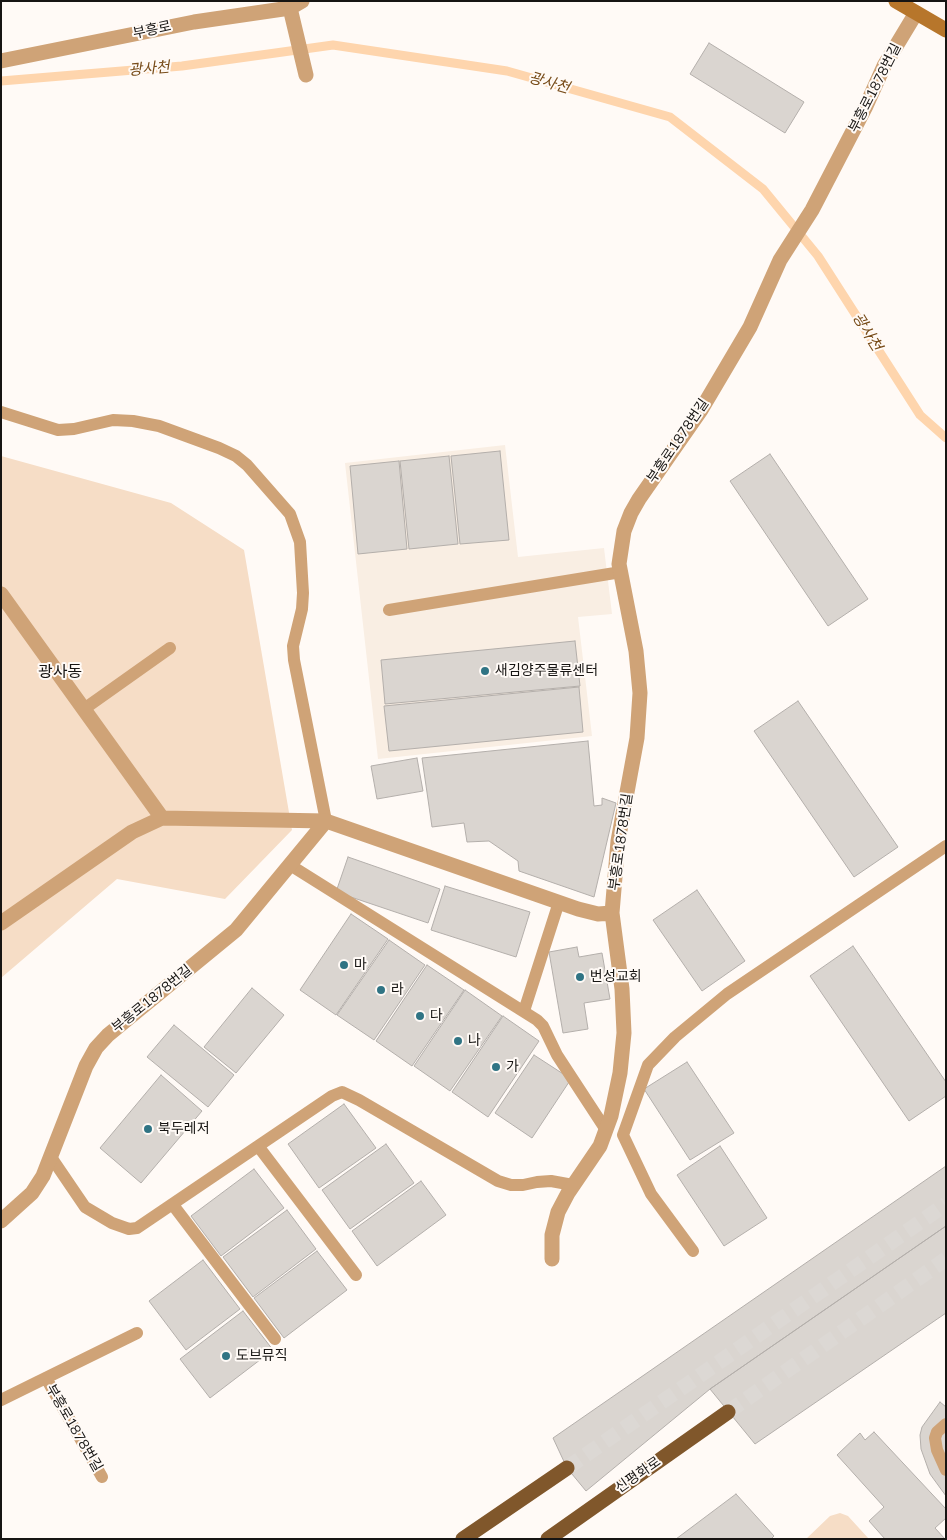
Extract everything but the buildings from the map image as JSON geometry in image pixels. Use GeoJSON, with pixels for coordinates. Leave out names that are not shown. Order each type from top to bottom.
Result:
{"type":"FeatureCollection","features":[{"type":"Feature","properties":{"kind":"highway","name":"신평화로"},"geometry":{"type":"LineString","coordinates":[[548,1539],[728,1412]]}},
{"type":"Feature","properties":{"kind":"highway"},"geometry":{"type":"LineString","coordinates":[[463,1539],[568,1468]]}},
{"type":"Feature","properties":{"kind":"main road"},"geometry":{"type":"LineString","coordinates":[[896,1],[946,30]]}},
{"type":"Feature","properties":{"kind":"street","name":"부흥로"},"geometry":{"type":"LineString","coordinates":[[1,61],[194,22],[296,5]]}},
{"type":"Feature","properties":{"kind":"street"},"geometry":{"type":"LineString","coordinates":[[296,5],[305,72]]}},
{"type":"Feature","properties":{"kind":"street","name":"부흥로1878번길"},"geometry":{"type":"LineString","coordinates":[[552,1259],[552,1235],[558,1212],[573,1185],[600,1146],[611,1116],[620,1073],[624,1032],[622,989],[612,913],[618,841],[637,738],[640,693],[636,651],[619,564],[624,531],[639,498],[701,410],[750,328],[780,260],[812,210],[866,106],[884,66],[916,12]]}},
{"type":"Feature","properties":{"kind":"street"},"geometry":{"type":"LineString","coordinates":[[1,594],[162,818]]}},
{"type":"Feature","properties":{"kind":"street"},"geometry":{"type":"LineString","coordinates":[[1,923],[132,832],[162,818],[326,820],[559,902],[598,914],[612,913]]}},
{"type":"Feature","properties":{"kind":"street","name":"부흥로1878번길"},"geometry":{"type":"LineString","coordinates":[[1,1221],[32,1193],[51,1157],[86,1066],[96,1048],[108,1035],[236,930],[326,820]]}},
{"type":"Feature","properties":{"kind":"lane"},"geometry":{"type":"LineString","coordinates":[[1,412],[58,430],[74,429],[113,420],[133,421],[159,426],[220,448],[236,456],[247,465],[290,514],[300,542],[303,594],[302,609],[293,646],[294,660],[326,820]]}},
{"type":"Feature","properties":{"kind":"lane"},"geometry":{"type":"LineString","coordinates":[[389,610],[621,572]]}},
{"type":"Feature","properties":{"kind":"lane"},"geometry":{"type":"LineString","coordinates":[[84,709],[170,648]]}},
{"type":"Feature","properties":{"kind":"lane"},"geometry":{"type":"LineString","coordinates":[[693,1251],[651,1194],[623,1135],[648,1065],[675,1037],[727,994],[946,846]]}},
{"type":"Feature","properties":{"kind":"lane"},"geometry":{"type":"LineString","coordinates":[[290,865],[524,1011],[543,1026],[557,1055],[606,1130]]}},
{"type":"Feature","properties":{"kind":"lane"},"geometry":{"type":"LineString","coordinates":[[524,1011],[559,902]]}},
{"type":"Feature","properties":{"kind":"lane"},"geometry":{"type":"LineString","coordinates":[[51,1157],[85,1207],[112,1223],[129,1228],[138,1228],[332,1096],[342,1092],[498,1181],[511,1185],[551,1181],[573,1185]]}},
{"type":"Feature","properties":{"kind":"lane"},"geometry":{"type":"LineString","coordinates":[[258,1146],[356,1275]]}},
{"type":"Feature","properties":{"kind":"lane"},"geometry":{"type":"LineString","coordinates":[[173,1205],[275,1339]]}},
{"type":"Feature","properties":{"kind":"lane","name":"부흥로1878번길"},"geometry":{"type":"LineString","coordinates":[[1,1400],[136,1333]]}},
{"type":"Feature","properties":{"kind":"lane","name":"부흥로1878번길"},"geometry":{"type":"LineString","coordinates":[[46,1378],[102,1477]]}},
{"type":"Feature","properties":{"kind":"lane"},"geometry":{"type":"LineString","coordinates":[[946,1424],[937,1432],[935,1438],[935,1445],[946,1470]]}},
{"type":"Feature","properties":{"kind":"shaded area"},"geometry":{"type":"Polygon","coordinates":[[[505,445],[518,557],[604,548],[612,614],[578,617],[592,736],[378,759],[345,463],[505,445]]]}},
{"type":"Feature","properties":{"kind":"shaded area"},"geometry":{"type":"Polygon","coordinates":[[[1,456],[171,503],[244,550],[292,830],[225,899],[117,879],[1,978],[1,456]]]}},
{"type":"Feature","properties":{"kind":"shaded area"},"geometry":{"type":"Polygon","coordinates":[[[840,1513],[848,1516],[869,1539],[806,1539],[830,1516],[840,1513]]]}},
{"type":"Feature","properties":{"kind":"waterway","name":"광사천"},"geometry":{"type":"LineString","coordinates":[[1,81],[182,66],[333,45],[507,71],[670,117],[763,189],[818,256],[920,415],[946,438]]}},
{"type":"Feature","properties":{"kind":"tunnel"},"geometry":{"type":"LineString","coordinates":[[567,1468],[946,1204]]}},
{"type":"Feature","properties":{"kind":"tunnel"},"geometry":{"type":"LineString","coordinates":[[728,1412],[946,1259]]}},
{"type":"Feature","properties":{"kind":"place","name":"새김양주물류센터"},"geometry":{"type":"Point","coordinates":[485,671]}},
{"type":"Feature","properties":{"kind":"place","name":"마"},"geometry":{"type":"Point","coordinates":[344,965]}},
{"type":"Feature","properties":{"kind":"place","name":"번성교회"},"geometry":{"type":"Point","coordinates":[580,977]}},
{"type":"Feature","properties":{"kind":"place","name":"라"},"geometry":{"type":"Point","coordinates":[381,990]}},
{"type":"Feature","properties":{"kind":"place","name":"다"},"geometry":{"type":"Point","coordinates":[420,1016]}},
{"type":"Feature","properties":{"kind":"place","name":"나"},"geometry":{"type":"Point","coordinates":[458,1041]}},
{"type":"Feature","properties":{"kind":"place","name":"가"},"geometry":{"type":"Point","coordinates":[496,1067]}},
{"type":"Feature","properties":{"kind":"place","name":"북두레저"},"geometry":{"type":"Point","coordinates":[148,1129]}},
{"type":"Feature","properties":{"kind":"place","name":"도브뮤직"},"geometry":{"type":"Point","coordinates":[226,1356]}},
{"type":"Feature","properties":{"kind":"district","name":"광사동"},"geometry":{"type":"Point","coordinates":[60,672]}}]}
